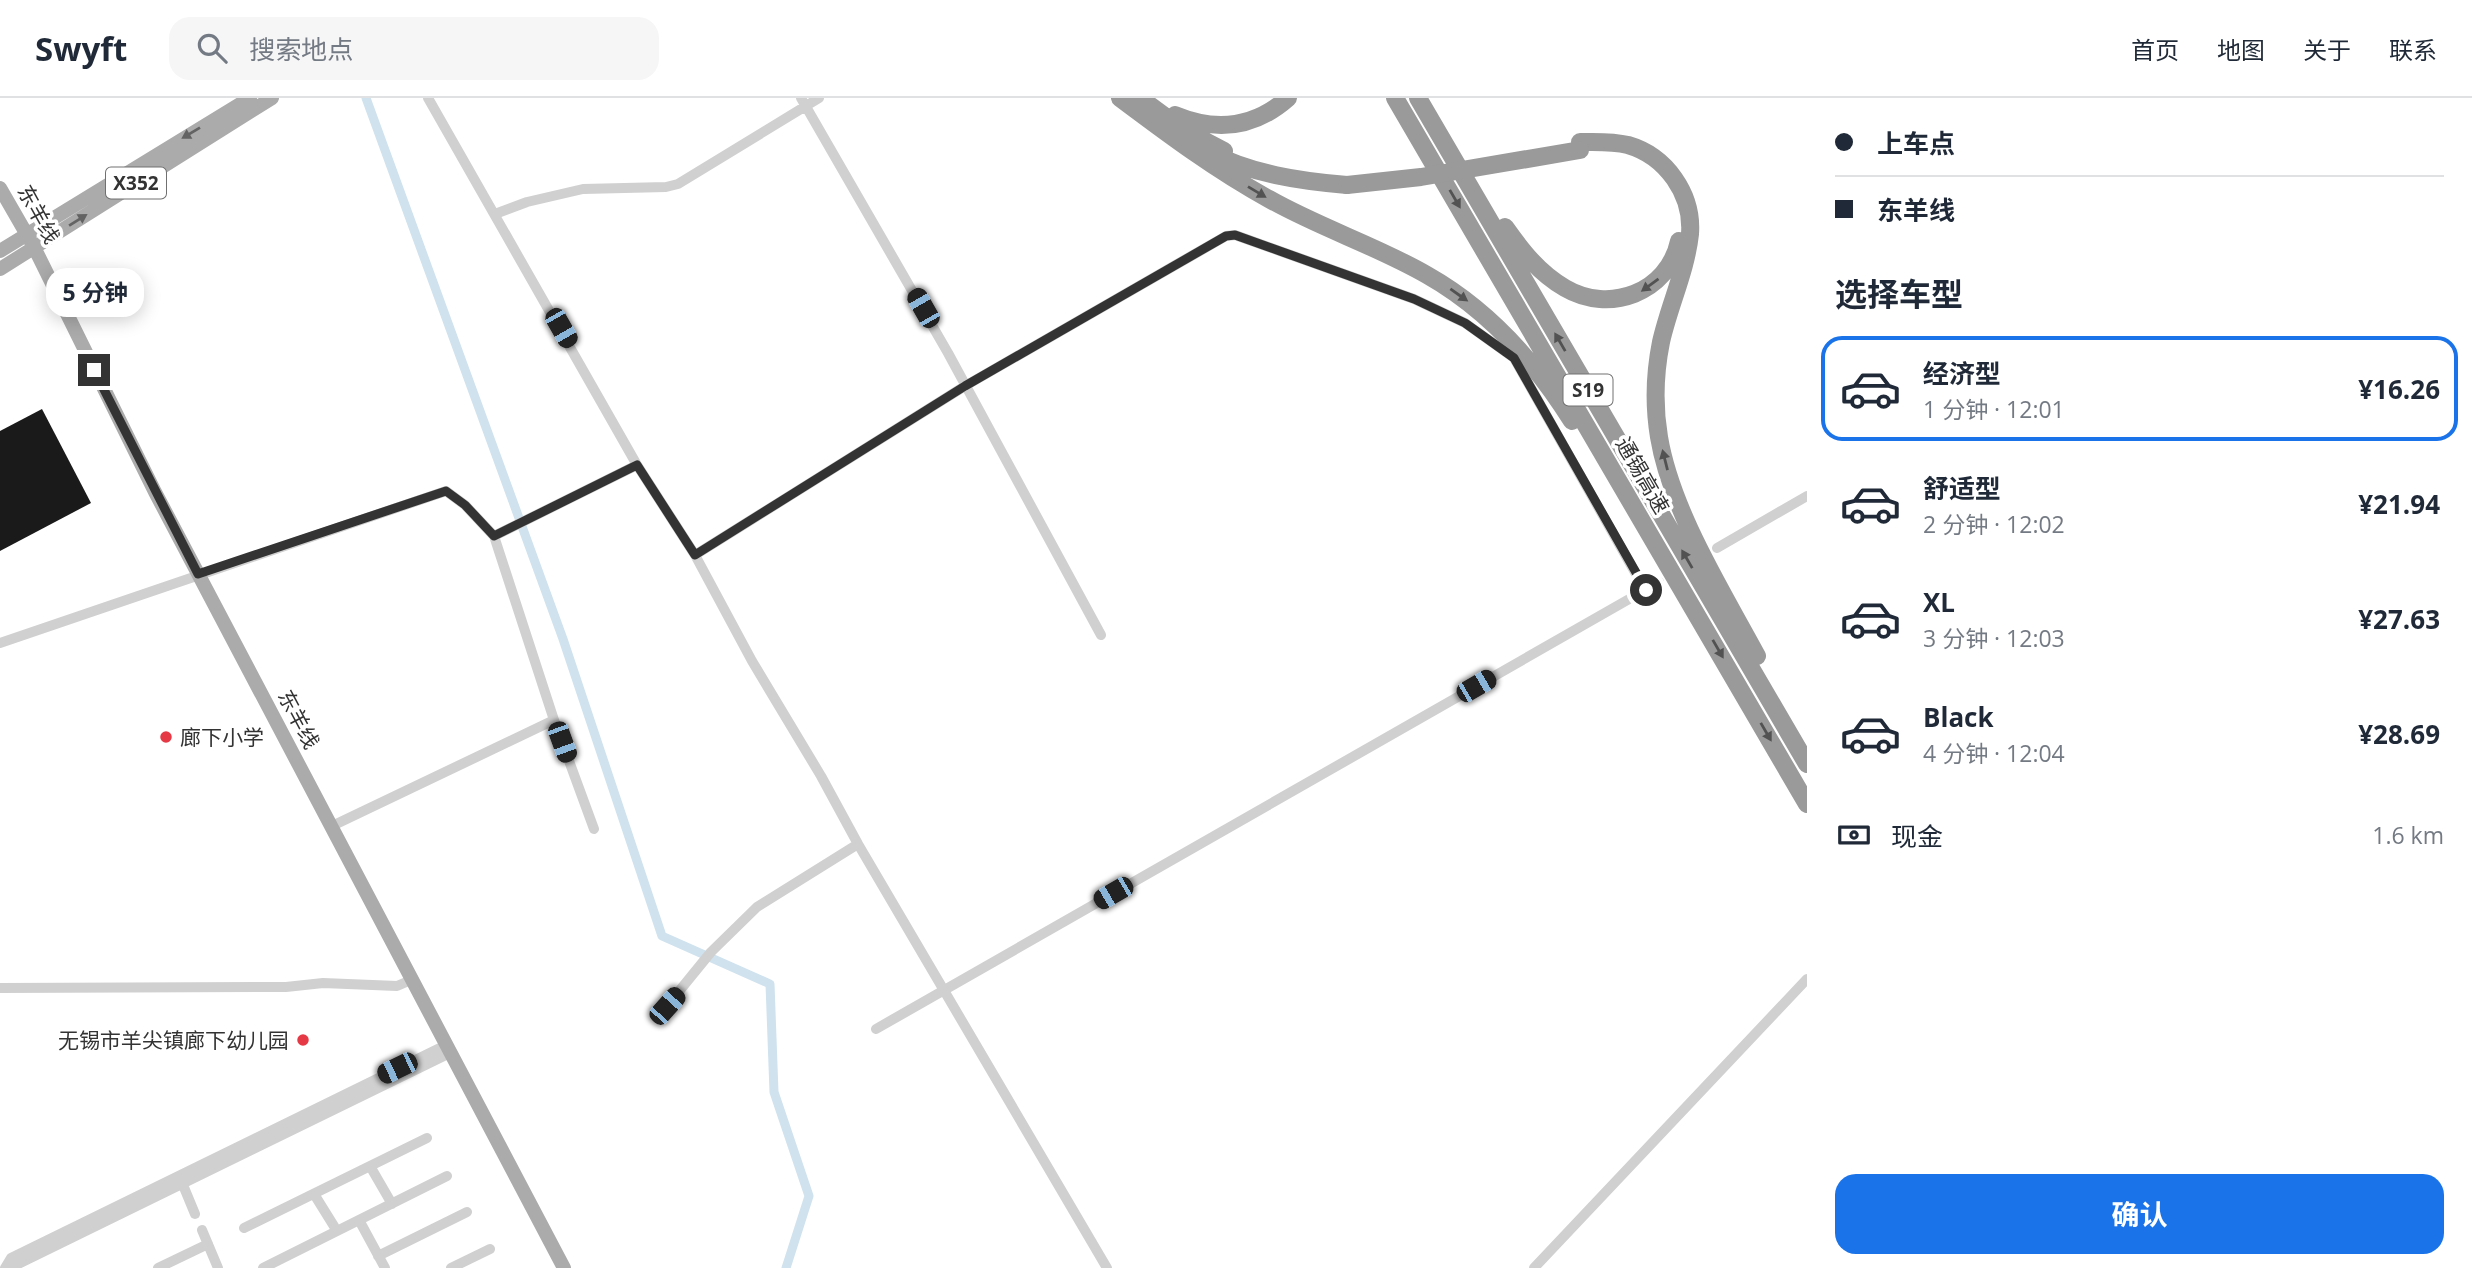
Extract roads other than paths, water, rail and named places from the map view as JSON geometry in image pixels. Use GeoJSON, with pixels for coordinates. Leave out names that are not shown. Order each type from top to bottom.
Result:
{"type":"FeatureCollection","features":[{"type":"Feature","properties":{"kind":"highway"},"geometry":{"type":"LineString","coordinates":[[1134,101],[1196,123],[1228,126],[1245,124],[1263,116],[1288,98]]}},
{"type":"Feature","properties":{"kind":"highway","name":"通锡高速"},"geometry":{"type":"LineString","coordinates":[[1395,98],[1807,804]]}},
{"type":"Feature","properties":{"kind":"highway"},"geometry":{"type":"LineString","coordinates":[[1421,98],[1506,229],[1538,269],[1567,290],[1586,297],[1604,300],[1637,294],[1662,276],[1677,249],[1681,220],[1674,192],[1666,178],[1640,157],[1623,151],[1580,146]]}},
{"type":"Feature","properties":{"kind":"highway","name":"通锡高速"},"geometry":{"type":"LineString","coordinates":[[1421,98],[1763,679],[1807,764]]}},
{"type":"Feature","properties":{"kind":"highway"},"geometry":{"type":"LineString","coordinates":[[1134,101],[1182,129],[1252,163],[1347,181],[1580,146],[1617,143],[1647,153],[1672,174],[1686,202],[1690,218],[1683,268],[1661,342],[1656,392],[1659,437],[1683,512],[1763,679]]}},
{"type":"Feature","properties":{"kind":"highway"},"geometry":{"type":"LineString","coordinates":[[1134,101],[1184,146],[1270,200],[1331,231],[1417,269],[1475,307],[1516,345],[1560,403],[1697,614]]}},
{"type":"Feature","properties":{"kind":"main road","name":"X352"},"geometry":{"type":"LineString","coordinates":[[0,251],[250,98]]}},
{"type":"Feature","properties":{"kind":"main road","name":"X352"},"geometry":{"type":"LineString","coordinates":[[0,269],[272,98]]}},
{"type":"Feature","properties":{"kind":"main road","name":"东羊线"},"geometry":{"type":"LineString","coordinates":[[0,188],[34,247],[198,574],[564,1268]]}},
{"type":"Feature","properties":{"kind":"street"},"geometry":{"type":"LineString","coordinates":[[428,98],[637,465],[695,555],[752,661],[1107,1268]]}},
{"type":"Feature","properties":{"kind":"street"},"geometry":{"type":"LineString","coordinates":[[495,214],[527,202],[583,189],[666,187],[678,184],[803,102],[818,98]]}},
{"type":"Feature","properties":{"kind":"street"},"geometry":{"type":"LineString","coordinates":[[803,102],[965,386],[1101,635]]}},
{"type":"Feature","properties":{"kind":"street"},"geometry":{"type":"LineString","coordinates":[[695,555],[965,386],[1226,236],[1235,235],[1414,299],[1465,323],[1514,358],[1646,590]]}},
{"type":"Feature","properties":{"kind":"street"},"geometry":{"type":"LineString","coordinates":[[499,534],[637,465]]}},
{"type":"Feature","properties":{"kind":"street"},"geometry":{"type":"LineString","coordinates":[[0,643],[446,491],[499,534],[554,720],[594,829]]}},
{"type":"Feature","properties":{"kind":"street"},"geometry":{"type":"LineString","coordinates":[[1717,548],[1807,496]]}},
{"type":"Feature","properties":{"kind":"street"},"geometry":{"type":"LineString","coordinates":[[876,1029],[1659,582]]}},
{"type":"Feature","properties":{"kind":"street"},"geometry":{"type":"LineString","coordinates":[[332,826],[554,720]]}},
{"type":"Feature","properties":{"kind":"street"},"geometry":{"type":"LineString","coordinates":[[667,1006],[711,952],[757,907],[858,844]]}},
{"type":"Feature","properties":{"kind":"street"},"geometry":{"type":"LineString","coordinates":[[1534,1268],[1807,979]]}},
{"type":"Feature","properties":{"kind":"street"},"geometry":{"type":"LineString","coordinates":[[0,988],[286,987],[323,983],[397,986],[411,980]]}},
{"type":"Feature","properties":{"kind":"street"},"geometry":{"type":"LineString","coordinates":[[8,1268],[183,1185],[448,1049]]}},
{"type":"Feature","properties":{"kind":"street"},"geometry":{"type":"LineString","coordinates":[[8,1268],[11,1258],[448,1049]]}},
{"type":"Feature","properties":{"kind":"street"},"geometry":{"type":"LineString","coordinates":[[244,1228],[427,1138]]}},
{"type":"Feature","properties":{"kind":"street"},"geometry":{"type":"LineString","coordinates":[[370,1166],[392,1204]]}},
{"type":"Feature","properties":{"kind":"street"},"geometry":{"type":"LineString","coordinates":[[263,1268],[447,1176]]}},
{"type":"Feature","properties":{"kind":"street"},"geometry":{"type":"LineString","coordinates":[[183,1185],[195,1214]]}},
{"type":"Feature","properties":{"kind":"street"},"geometry":{"type":"LineString","coordinates":[[314,1194],[337,1231]]}},
{"type":"Feature","properties":{"kind":"street"},"geometry":{"type":"LineString","coordinates":[[378,1256],[467,1212]]}},
{"type":"Feature","properties":{"kind":"street"},"geometry":{"type":"LineString","coordinates":[[359,1220],[385,1268]]}},
{"type":"Feature","properties":{"kind":"street"},"geometry":{"type":"LineString","coordinates":[[202,1230],[218,1268]]}},
{"type":"Feature","properties":{"kind":"street"},"geometry":{"type":"LineString","coordinates":[[158,1268],[208,1244]]}},
{"type":"Feature","properties":{"kind":"street"},"geometry":{"type":"LineString","coordinates":[[451,1268],[490,1249]]}},
{"type":"Feature","properties":{"kind":"waterway"},"geometry":{"type":"LineString","coordinates":[[366,98],[563,639],[662,936],[770,984],[774,1092],[809,1196],[786,1268]]}},
{"type":"Feature","properties":{"kind":"place","name":"廊下小学"},"geometry":{"type":"Point","coordinates":[166,737]}},
{"type":"Feature","properties":{"kind":"place","name":"无锡市羊尖镇廊下幼儿园"},"geometry":{"type":"Point","coordinates":[303,1040]}}]}
